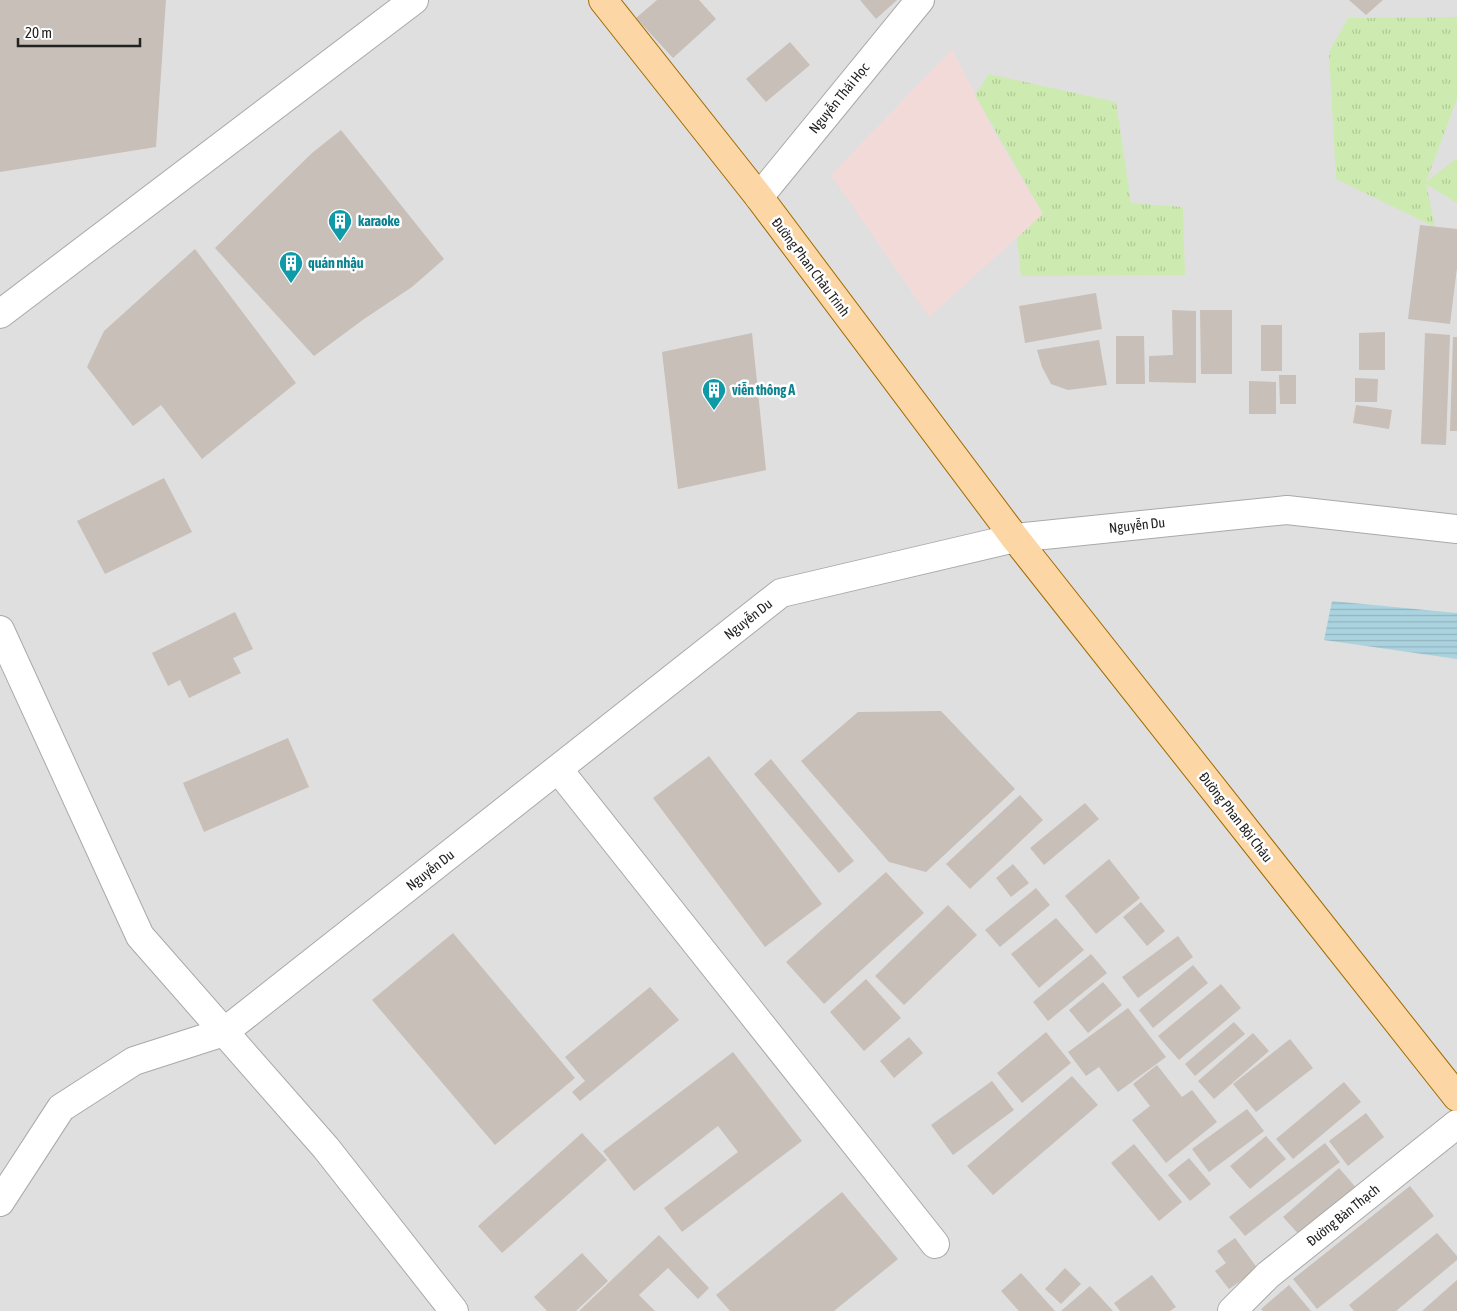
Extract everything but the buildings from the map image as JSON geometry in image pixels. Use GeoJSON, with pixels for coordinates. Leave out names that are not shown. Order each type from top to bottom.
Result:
{"type":"FeatureCollection","features":[{"type":"Feature","properties":{"kind":"main road","name":"Đường Phan Châu Trinh"},"geometry":{"type":"LineString","coordinates":[[603,0],[759,197],[1015,538]]}},
{"type":"Feature","properties":{"kind":"main road","name":"Đường Phan Bội Châu"},"geometry":{"type":"LineString","coordinates":[[1015,538],[1457,1097]]}},
{"type":"Feature","properties":{"kind":"street"},"geometry":{"type":"LineString","coordinates":[[0,314],[414,0]]}},
{"type":"Feature","properties":{"kind":"street","name":"Nguyễn Thái Học"},"geometry":{"type":"LineString","coordinates":[[759,197],[920,0]]}},
{"type":"Feature","properties":{"kind":"street","name":"Nguyễn Du"},"geometry":{"type":"LineString","coordinates":[[224,1032],[781,593],[1015,538],[1287,510],[1457,529]]}},
{"type":"Feature","properties":{"kind":"street"},"geometry":{"type":"LineString","coordinates":[[0,630],[140,936],[326,1148],[454,1311]]}},
{"type":"Feature","properties":{"kind":"street"},"geometry":{"type":"LineString","coordinates":[[558,769],[935,1244]]}},
{"type":"Feature","properties":{"kind":"street"},"geometry":{"type":"LineString","coordinates":[[0,1202],[61,1108],[134,1061],[224,1032]]}},
{"type":"Feature","properties":{"kind":"street","name":"Đường Bàn Thạch"},"geometry":{"type":"LineString","coordinates":[[1232,1311],[1268,1275],[1457,1124]]}},
{"type":"Feature","properties":{"kind":"shaded area"},"geometry":{"type":"Polygon","coordinates":[[[0,0],[1457,0],[1457,1311],[0,1311],[0,0]]]}},
{"type":"Feature","properties":{"kind":"shaded area"},"geometry":{"type":"Polygon","coordinates":[[[952,49],[996,136],[1043,214],[929,317],[831,175],[952,49]]]}},
{"type":"Feature","properties":{"kind":"green space"},"geometry":{"type":"Polygon","coordinates":[[[1457,17],[1457,99],[1426,182],[1457,158],[1457,203],[1426,184],[1435,227],[1336,179],[1329,52],[1348,18],[1457,17]]]}},
{"type":"Feature","properties":{"kind":"green space"},"geometry":{"type":"Polygon","coordinates":[[[989,74],[1116,102],[1131,203],[1183,207],[1185,275],[1021,276],[1017,238],[1043,214],[975,95],[989,74]]]}},
{"type":"Feature","properties":{"kind":"water"},"geometry":{"type":"Polygon","coordinates":[[[1332,601],[1457,613],[1457,659],[1324,640],[1332,601]]]}},
{"type":"Feature","properties":{"kind":"place","name":"karaoke"},"geometry":{"type":"Point","coordinates":[340,242]}},
{"type":"Feature","properties":{"kind":"place","name":"quán nhậu"},"geometry":{"type":"Point","coordinates":[291,284]}},
{"type":"Feature","properties":{"kind":"place","name":"viễn thông A"},"geometry":{"type":"Point","coordinates":[714,411]}}]}
